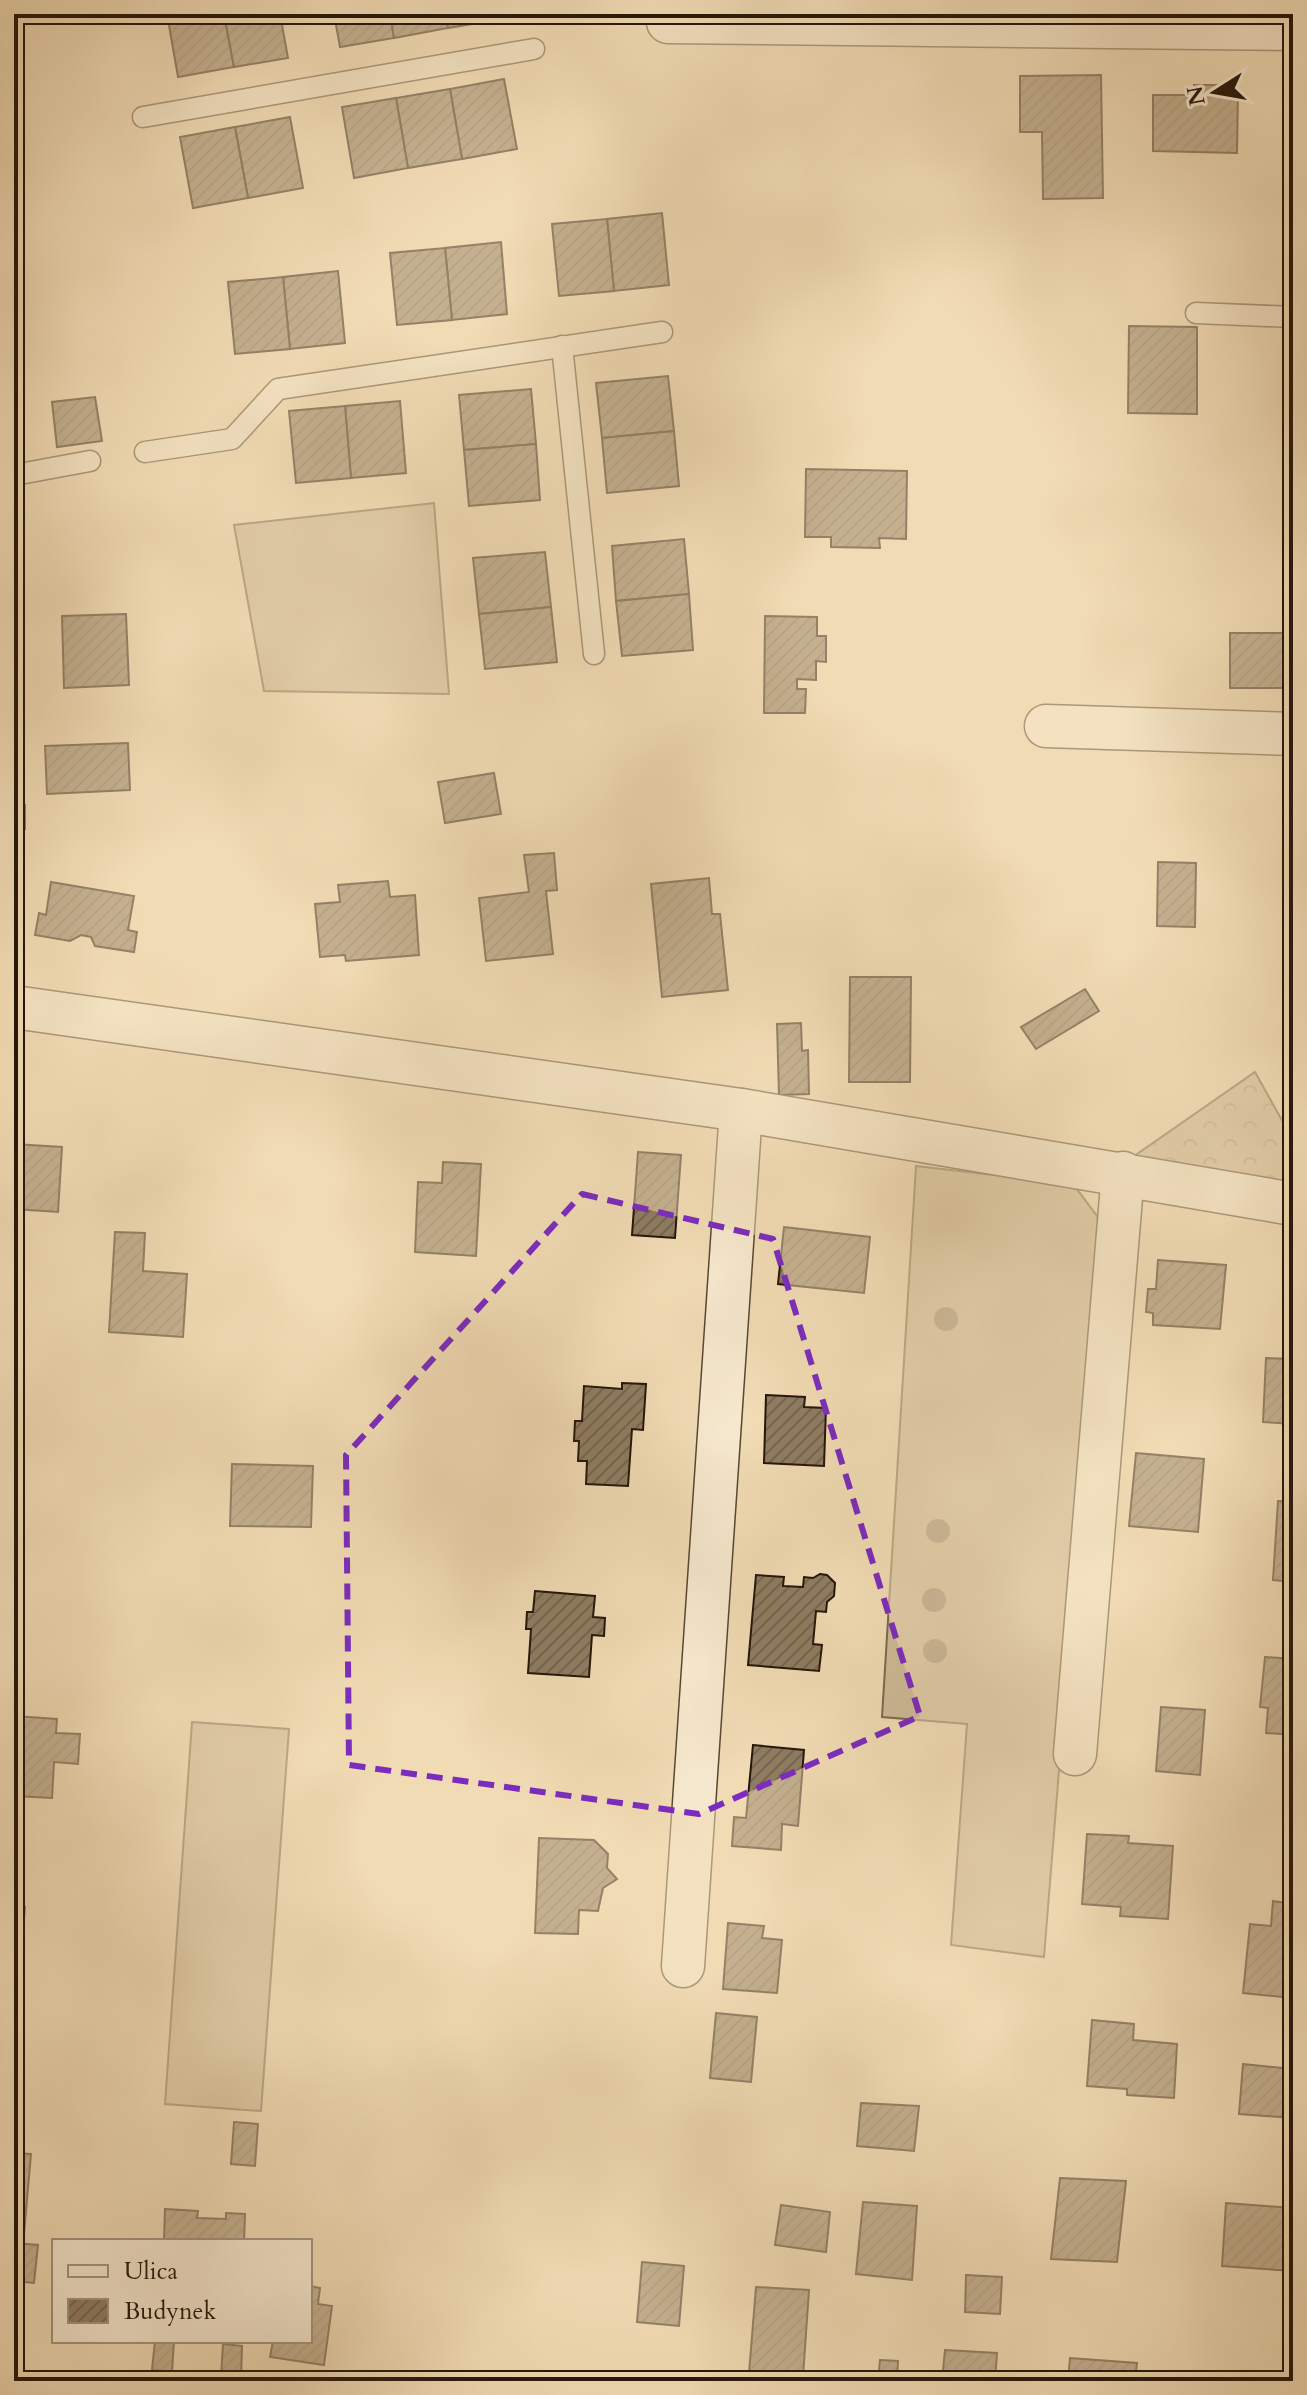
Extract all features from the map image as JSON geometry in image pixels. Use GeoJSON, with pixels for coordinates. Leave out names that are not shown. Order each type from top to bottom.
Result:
{"type":"FeatureCollection","features":[{"type":"Feature","properties":{"kind":"street"},"geometry":{"type":"LineString","coordinates":[[668,22],[1293,29]]}},
{"type":"Feature","properties":{"kind":"street"},"geometry":{"type":"LineString","coordinates":[[1046,726],[1293,734]]}},
{"type":"Feature","properties":{"kind":"street"},"geometry":{"type":"LineString","coordinates":[[14,1007],[741,1110],[1293,1204]]}},
{"type":"Feature","properties":{"kind":"street"},"geometry":{"type":"LineString","coordinates":[[683,1966],[741,1110]]}},
{"type":"Feature","properties":{"kind":"street"},"geometry":{"type":"LineString","coordinates":[[1075,1754],[1123,1173]]}},
{"type":"Feature","properties":{"kind":"lane"},"geometry":{"type":"LineString","coordinates":[[143,117],[534,49]]}},
{"type":"Feature","properties":{"kind":"lane"},"geometry":{"type":"LineString","coordinates":[[1196,313],[1293,317]]}},
{"type":"Feature","properties":{"kind":"lane"},"geometry":{"type":"LineString","coordinates":[[145,452],[232,439],[278,389],[662,332]]}},
{"type":"Feature","properties":{"kind":"lane"},"geometry":{"type":"LineString","coordinates":[[562,346],[594,654]]}},
{"type":"Feature","properties":{"kind":"lane"},"geometry":{"type":"LineString","coordinates":[[14,475],[90,461]]}},
{"type":"Feature","properties":{"kind":"highlighted area"},"geometry":{"type":"Polygon","coordinates":[[[582,1194],[773,1239],[920,1716],[699,1814],[349,1765],[346,1455],[582,1194]]]}},
{"type":"Feature","properties":{"kind":"green space"},"geometry":{"type":"Polygon","coordinates":[[[434,503],[449,694],[264,691],[234,525],[434,503]]]}},
{"type":"Feature","properties":{"kind":"green space"},"geometry":{"type":"Polygon","coordinates":[[[1255,1072],[1289,1133],[1293,1132],[1293,1194],[1120,1166],[1255,1072]]]}},
{"type":"Feature","properties":{"kind":"green space"},"geometry":{"type":"Polygon","coordinates":[[[916,1166],[1073,1184],[1103,1224],[1044,1957],[951,1945],[967,1724],[882,1717],[916,1166]]]}},
{"type":"Feature","properties":{"kind":"green space"},"geometry":{"type":"Polygon","coordinates":[[[192,1722],[289,1729],[261,2111],[165,2104],[192,1722]]]}},
{"type":"Feature","properties":{"kind":"building"},"geometry":{"type":"Polygon","coordinates":[[[167,14],[224,14],[234,67],[178,77],[167,14]]]}},
{"type":"Feature","properties":{"kind":"building"},"geometry":{"type":"Polygon","coordinates":[[[224,14],[280,14],[288,58],[234,67],[224,14]]]}},
{"type":"Feature","properties":{"kind":"building"},"geometry":{"type":"Polygon","coordinates":[[[334,14],[390,14],[394,38],[340,47],[334,14]]]}},
{"type":"Feature","properties":{"kind":"building"},"geometry":{"type":"Polygon","coordinates":[[[390,14],[446,14],[448,28],[394,38],[390,14]]]}},
{"type":"Feature","properties":{"kind":"building"},"geometry":{"type":"Polygon","coordinates":[[[446,14],[501,14],[502,19],[448,28],[446,14]]]}},
{"type":"Feature","properties":{"kind":"building"},"geometry":{"type":"Polygon","coordinates":[[[1101,75],[1103,198],[1043,199],[1042,132],[1020,132],[1020,76],[1101,75]]]}},
{"type":"Feature","properties":{"kind":"building"},"geometry":{"type":"Polygon","coordinates":[[[504,79],[517,149],[462,159],[450,89],[504,79]]]}},
{"type":"Feature","properties":{"kind":"building"},"geometry":{"type":"Polygon","coordinates":[[[1194,85],[1220,85],[1220,92],[1238,92],[1237,153],[1153,151],[1153,95],[1194,95],[1194,85]]]}},
{"type":"Feature","properties":{"kind":"building"},"geometry":{"type":"Polygon","coordinates":[[[450,89],[462,159],[408,168],[396,98],[450,89]]]}},
{"type":"Feature","properties":{"kind":"building"},"geometry":{"type":"Polygon","coordinates":[[[396,98],[408,168],[354,178],[342,107],[396,98]]]}},
{"type":"Feature","properties":{"kind":"building"},"geometry":{"type":"Polygon","coordinates":[[[290,117],[303,188],[248,198],[235,127],[290,117]]]}},
{"type":"Feature","properties":{"kind":"building"},"geometry":{"type":"Polygon","coordinates":[[[235,127],[248,198],[193,208],[180,137],[235,127]]]}},
{"type":"Feature","properties":{"kind":"building"},"geometry":{"type":"Polygon","coordinates":[[[662,213],[669,285],[614,291],[607,219],[662,213]]]}},
{"type":"Feature","properties":{"kind":"building"},"geometry":{"type":"Polygon","coordinates":[[[607,219],[614,291],[559,296],[552,224],[607,219]]]}},
{"type":"Feature","properties":{"kind":"building"},"geometry":{"type":"Polygon","coordinates":[[[501,242],[507,314],[452,320],[445,248],[501,242]]]}},
{"type":"Feature","properties":{"kind":"building"},"geometry":{"type":"Polygon","coordinates":[[[445,248],[452,320],[397,325],[390,253],[445,248]]]}},
{"type":"Feature","properties":{"kind":"building"},"geometry":{"type":"Polygon","coordinates":[[[338,271],[345,343],[290,349],[283,277],[338,271]]]}},
{"type":"Feature","properties":{"kind":"building"},"geometry":{"type":"Polygon","coordinates":[[[283,277],[290,349],[235,354],[228,282],[283,277]]]}},
{"type":"Feature","properties":{"kind":"building"},"geometry":{"type":"Polygon","coordinates":[[[1129,326],[1197,327],[1197,414],[1128,413],[1129,326]]]}},
{"type":"Feature","properties":{"kind":"building"},"geometry":{"type":"Polygon","coordinates":[[[668,376],[674,431],[602,438],[596,383],[668,376]]]}},
{"type":"Feature","properties":{"kind":"building"},"geometry":{"type":"Polygon","coordinates":[[[531,389],[536,444],[464,450],[459,395],[531,389]]]}},
{"type":"Feature","properties":{"kind":"building"},"geometry":{"type":"Polygon","coordinates":[[[95,397],[102,441],[57,447],[52,402],[95,397]]]}},
{"type":"Feature","properties":{"kind":"building"},"geometry":{"type":"Polygon","coordinates":[[[400,401],[406,473],[351,478],[345,406],[400,401]]]}},
{"type":"Feature","properties":{"kind":"building"},"geometry":{"type":"Polygon","coordinates":[[[345,406],[351,478],[296,483],[289,411],[345,406]]]}},
{"type":"Feature","properties":{"kind":"building"},"geometry":{"type":"Polygon","coordinates":[[[674,431],[679,486],[607,493],[602,438],[674,431]]]}},
{"type":"Feature","properties":{"kind":"building"},"geometry":{"type":"Polygon","coordinates":[[[536,444],[540,500],[469,506],[464,450],[536,444]]]}},
{"type":"Feature","properties":{"kind":"building"},"geometry":{"type":"Polygon","coordinates":[[[806,469],[907,471],[906,539],[879,538],[880,548],[831,547],[831,537],[805,537],[806,469]]]}},
{"type":"Feature","properties":{"kind":"building"},"geometry":{"type":"Polygon","coordinates":[[[684,539],[689,594],[616,601],[612,546],[684,539]]]}},
{"type":"Feature","properties":{"kind":"building"},"geometry":{"type":"Polygon","coordinates":[[[545,552],[551,607],[479,614],[473,558],[545,552]]]}},
{"type":"Feature","properties":{"kind":"building"},"geometry":{"type":"Polygon","coordinates":[[[689,594],[693,650],[622,656],[616,601],[689,594]]]}},
{"type":"Feature","properties":{"kind":"building"},"geometry":{"type":"Polygon","coordinates":[[[551,607],[557,662],[485,669],[479,614],[551,607]]]}},
{"type":"Feature","properties":{"kind":"building"},"geometry":{"type":"Polygon","coordinates":[[[126,614],[129,685],[64,688],[62,616],[126,614]]]}},
{"type":"Feature","properties":{"kind":"building"},"geometry":{"type":"Polygon","coordinates":[[[765,616],[817,617],[817,636],[826,636],[826,662],[816,661],[816,680],[797,679],[797,689],[806,689],[805,713],[764,713],[765,616]]]}},
{"type":"Feature","properties":{"kind":"building"},"geometry":{"type":"Polygon","coordinates":[[[1230,633],[1287,633],[1287,688],[1230,688],[1230,633]]]}},
{"type":"Feature","properties":{"kind":"building"},"geometry":{"type":"Polygon","coordinates":[[[128,743],[130,790],[47,794],[45,746],[128,743]]]}},
{"type":"Feature","properties":{"kind":"building"},"geometry":{"type":"Polygon","coordinates":[[[494,773],[501,814],[445,823],[438,782],[494,773]]]}},
{"type":"Feature","properties":{"kind":"building"},"geometry":{"type":"Polygon","coordinates":[[[14,805],[25,805],[25,829],[14,829],[14,805]]]}},
{"type":"Feature","properties":{"kind":"building"},"geometry":{"type":"Polygon","coordinates":[[[554,853],[557,890],[546,891],[553,954],[486,961],[479,898],[529,892],[524,855],[554,853]]]}},
{"type":"Feature","properties":{"kind":"building"},"geometry":{"type":"Polygon","coordinates":[[[1158,862],[1196,863],[1195,927],[1157,926],[1158,862]]]}},
{"type":"Feature","properties":{"kind":"building"},"geometry":{"type":"Polygon","coordinates":[[[709,878],[712,914],[720,914],[728,990],[662,997],[651,884],[709,878]]]}},
{"type":"Feature","properties":{"kind":"building"},"geometry":{"type":"Polygon","coordinates":[[[388,881],[390,897],[415,895],[419,955],[346,961],[345,955],[320,957],[315,904],[340,902],[338,885],[388,881]]]}},
{"type":"Feature","properties":{"kind":"building"},"geometry":{"type":"Polygon","coordinates":[[[51,882],[134,896],[128,930],[137,932],[134,952],[95,946],[91,937],[81,935],[70,941],[35,935],[39,913],[46,915],[51,882]]]}},
{"type":"Feature","properties":{"kind":"building"},"geometry":{"type":"Polygon","coordinates":[[[850,977],[911,977],[910,1082],[849,1082],[850,977]]]}},
{"type":"Feature","properties":{"kind":"building"},"geometry":{"type":"Polygon","coordinates":[[[1085,989],[1099,1011],[1036,1049],[1021,1027],[1085,989]]]}},
{"type":"Feature","properties":{"kind":"building"},"geometry":{"type":"Polygon","coordinates":[[[801,1023],[802,1051],[808,1050],[809,1094],[779,1095],[777,1024],[801,1023]]]}},
{"type":"Feature","properties":{"kind":"building"},"geometry":{"type":"Polygon","coordinates":[[[14,1144],[62,1147],[58,1212],[14,1209],[14,1144]]]}},
{"type":"Feature","properties":{"kind":"building"},"geometry":{"type":"Polygon","coordinates":[[[638,1152],[681,1155],[675,1238],[632,1235],[638,1152]]]}},
{"type":"Feature","properties":{"kind":"building"},"geometry":{"type":"Polygon","coordinates":[[[443,1162],[481,1164],[476,1256],[415,1252],[418,1182],[442,1183],[443,1162]]]}},
{"type":"Feature","properties":{"kind":"building"},"geometry":{"type":"Polygon","coordinates":[[[784,1227],[870,1237],[864,1293],[778,1284],[784,1227]]]}},
{"type":"Feature","properties":{"kind":"building"},"geometry":{"type":"Polygon","coordinates":[[[115,1232],[145,1233],[143,1271],[187,1274],[183,1337],[109,1332],[115,1232]]]}},
{"type":"Feature","properties":{"kind":"building"},"geometry":{"type":"Polygon","coordinates":[[[1158,1260],[1226,1265],[1220,1329],[1153,1325],[1153,1313],[1146,1312],[1148,1289],[1156,1289],[1158,1260]]]}},
{"type":"Feature","properties":{"kind":"building"},"geometry":{"type":"Polygon","coordinates":[[[1266,1358],[1293,1359],[1293,1424],[1263,1422],[1266,1358]]]}},
{"type":"Feature","properties":{"kind":"building"},"geometry":{"type":"Polygon","coordinates":[[[622,1383],[646,1384],[643,1430],[632,1429],[628,1486],[586,1484],[587,1461],[578,1461],[579,1441],[574,1441],[575,1421],[582,1421],[584,1386],[622,1389],[622,1383]]]}},
{"type":"Feature","properties":{"kind":"building"},"geometry":{"type":"Polygon","coordinates":[[[766,1395],[805,1397],[804,1407],[826,1408],[824,1466],[764,1463],[766,1395]]]}},
{"type":"Feature","properties":{"kind":"building"},"geometry":{"type":"Polygon","coordinates":[[[1136,1453],[1204,1459],[1198,1532],[1129,1526],[1136,1453]]]}},
{"type":"Feature","properties":{"kind":"building"},"geometry":{"type":"Polygon","coordinates":[[[232,1464],[313,1466],[311,1527],[230,1526],[232,1464]]]}},
{"type":"Feature","properties":{"kind":"building"},"geometry":{"type":"Polygon","coordinates":[[[1278,1501],[1293,1502],[1293,1582],[1273,1580],[1278,1501]]]}},
{"type":"Feature","properties":{"kind":"building"},"geometry":{"type":"Polygon","coordinates":[[[820,1574],[827,1575],[835,1583],[834,1596],[827,1602],[826,1612],[816,1611],[813,1644],[822,1645],[819,1671],[748,1665],[756,1575],[784,1577],[783,1586],[803,1587],[804,1577],[813,1578],[820,1574]]]}},
{"type":"Feature","properties":{"kind":"building"},"geometry":{"type":"Polygon","coordinates":[[[535,1591],[595,1596],[593,1617],[605,1618],[604,1636],[592,1635],[589,1677],[528,1673],[531,1629],[526,1629],[527,1612],[533,1612],[535,1591]]]}},
{"type":"Feature","properties":{"kind":"building"},"geometry":{"type":"Polygon","coordinates":[[[1265,1657],[1293,1659],[1293,1735],[1266,1733],[1268,1708],[1260,1707],[1265,1657]]]}},
{"type":"Feature","properties":{"kind":"building"},"geometry":{"type":"Polygon","coordinates":[[[1161,1707],[1205,1710],[1200,1775],[1156,1771],[1161,1707]]]}},
{"type":"Feature","properties":{"kind":"building"},"geometry":{"type":"Polygon","coordinates":[[[14,1716],[57,1719],[56,1733],[80,1734],[78,1764],[54,1762],[52,1798],[14,1796],[14,1716]]]}},
{"type":"Feature","properties":{"kind":"building"},"geometry":{"type":"Polygon","coordinates":[[[753,1745],[804,1750],[798,1826],[782,1824],[781,1850],[732,1846],[734,1817],[746,1818],[753,1745]]]}},
{"type":"Feature","properties":{"kind":"building"},"geometry":{"type":"Polygon","coordinates":[[[1087,1834],[1129,1836],[1128,1843],[1173,1846],[1168,1919],[1120,1916],[1121,1907],[1082,1904],[1087,1834]]]}},
{"type":"Feature","properties":{"kind":"building"},"geometry":{"type":"Polygon","coordinates":[[[539,1838],[594,1840],[608,1854],[607,1868],[617,1879],[603,1888],[598,1911],[579,1910],[578,1934],[535,1933],[539,1838]]]}},
{"type":"Feature","properties":{"kind":"building"},"geometry":{"type":"Polygon","coordinates":[[[1273,1901],[1293,1904],[1293,1998],[1243,1993],[1250,1924],[1271,1926],[1273,1901]]]}},
{"type":"Feature","properties":{"kind":"building"},"geometry":{"type":"Polygon","coordinates":[[[14,1906],[25,1907],[23,1931],[16,1930],[15,1953],[22,1954],[20,1978],[14,1978],[14,1906]]]}},
{"type":"Feature","properties":{"kind":"building"},"geometry":{"type":"Polygon","coordinates":[[[728,1923],[764,1926],[762,1938],[782,1940],[777,1993],[723,1989],[728,1923]]]}},
{"type":"Feature","properties":{"kind":"building"},"geometry":{"type":"Polygon","coordinates":[[[716,2013],[757,2017],[751,2082],[710,2078],[716,2013]]]}},
{"type":"Feature","properties":{"kind":"building"},"geometry":{"type":"Polygon","coordinates":[[[1092,2020],[1134,2024],[1133,2040],[1177,2044],[1174,2098],[1127,2095],[1127,2089],[1087,2086],[1092,2020]]]}},
{"type":"Feature","properties":{"kind":"building"},"geometry":{"type":"Polygon","coordinates":[[[1243,2064],[1293,2069],[1293,2118],[1239,2114],[1243,2064]]]}},
{"type":"Feature","properties":{"kind":"building"},"geometry":{"type":"Polygon","coordinates":[[[861,2103],[919,2106],[914,2151],[857,2146],[861,2103]]]}},
{"type":"Feature","properties":{"kind":"building"},"geometry":{"type":"Polygon","coordinates":[[[234,2122],[258,2124],[255,2166],[231,2164],[234,2122]]]}},
{"type":"Feature","properties":{"kind":"building"},"geometry":{"type":"Polygon","coordinates":[[[14,2153],[31,2154],[24,2234],[14,2234],[14,2153]]]}},
{"type":"Feature","properties":{"kind":"building"},"geometry":{"type":"Polygon","coordinates":[[[1060,2178],[1126,2181],[1117,2262],[1051,2259],[1060,2178]]]}},
{"type":"Feature","properties":{"kind":"building"},"geometry":{"type":"Polygon","coordinates":[[[863,2202],[917,2206],[912,2280],[856,2274],[863,2202]]]}},
{"type":"Feature","properties":{"kind":"building"},"geometry":{"type":"Polygon","coordinates":[[[1226,2203],[1293,2208],[1293,2271],[1222,2266],[1226,2203]]]}},
{"type":"Feature","properties":{"kind":"building"},"geometry":{"type":"Polygon","coordinates":[[[781,2205],[830,2212],[826,2252],[775,2245],[781,2205]]]}},
{"type":"Feature","properties":{"kind":"building"},"geometry":{"type":"Polygon","coordinates":[[[165,2209],[198,2211],[197,2218],[226,2219],[226,2213],[245,2214],[244,2239],[164,2239],[165,2209]]]}},
{"type":"Feature","properties":{"kind":"building"},"geometry":{"type":"Polygon","coordinates":[[[14,2243],[38,2245],[34,2283],[14,2281],[14,2243]]]}},
{"type":"Feature","properties":{"kind":"building"},"geometry":{"type":"Polygon","coordinates":[[[642,2262],[684,2266],[679,2326],[637,2322],[642,2262]]]}},
{"type":"Feature","properties":{"kind":"building"},"geometry":{"type":"Polygon","coordinates":[[[966,2275],[1002,2277],[1000,2314],[965,2312],[966,2275]]]}},
{"type":"Feature","properties":{"kind":"building"},"geometry":{"type":"Polygon","coordinates":[[[312,2286],[320,2288],[318,2304],[332,2306],[324,2365],[270,2357],[273,2343],[312,2343],[312,2286]]]}},
{"type":"Feature","properties":{"kind":"building"},"geometry":{"type":"Polygon","coordinates":[[[756,2287],[809,2290],[803,2377],[749,2373],[756,2287]]]}},
{"type":"Feature","properties":{"kind":"building"},"geometry":{"type":"Polygon","coordinates":[[[155,2343],[174,2343],[172,2372],[152,2370],[155,2343]]]}},
{"type":"Feature","properties":{"kind":"building"},"geometry":{"type":"Polygon","coordinates":[[[223,2344],[242,2346],[241,2379],[221,2377],[223,2344]]]}},
{"type":"Feature","properties":{"kind":"building"},"geometry":{"type":"Polygon","coordinates":[[[945,2350],[997,2353],[995,2381],[942,2381],[945,2350]]]}},
{"type":"Feature","properties":{"kind":"building"},"geometry":{"type":"Polygon","coordinates":[[[1070,2358],[1137,2363],[1135,2381],[1068,2381],[1070,2358]]]}},
{"type":"Feature","properties":{"kind":"building"},"geometry":{"type":"Polygon","coordinates":[[[880,2360],[898,2361],[897,2381],[878,2381],[880,2360]]]}}]}
